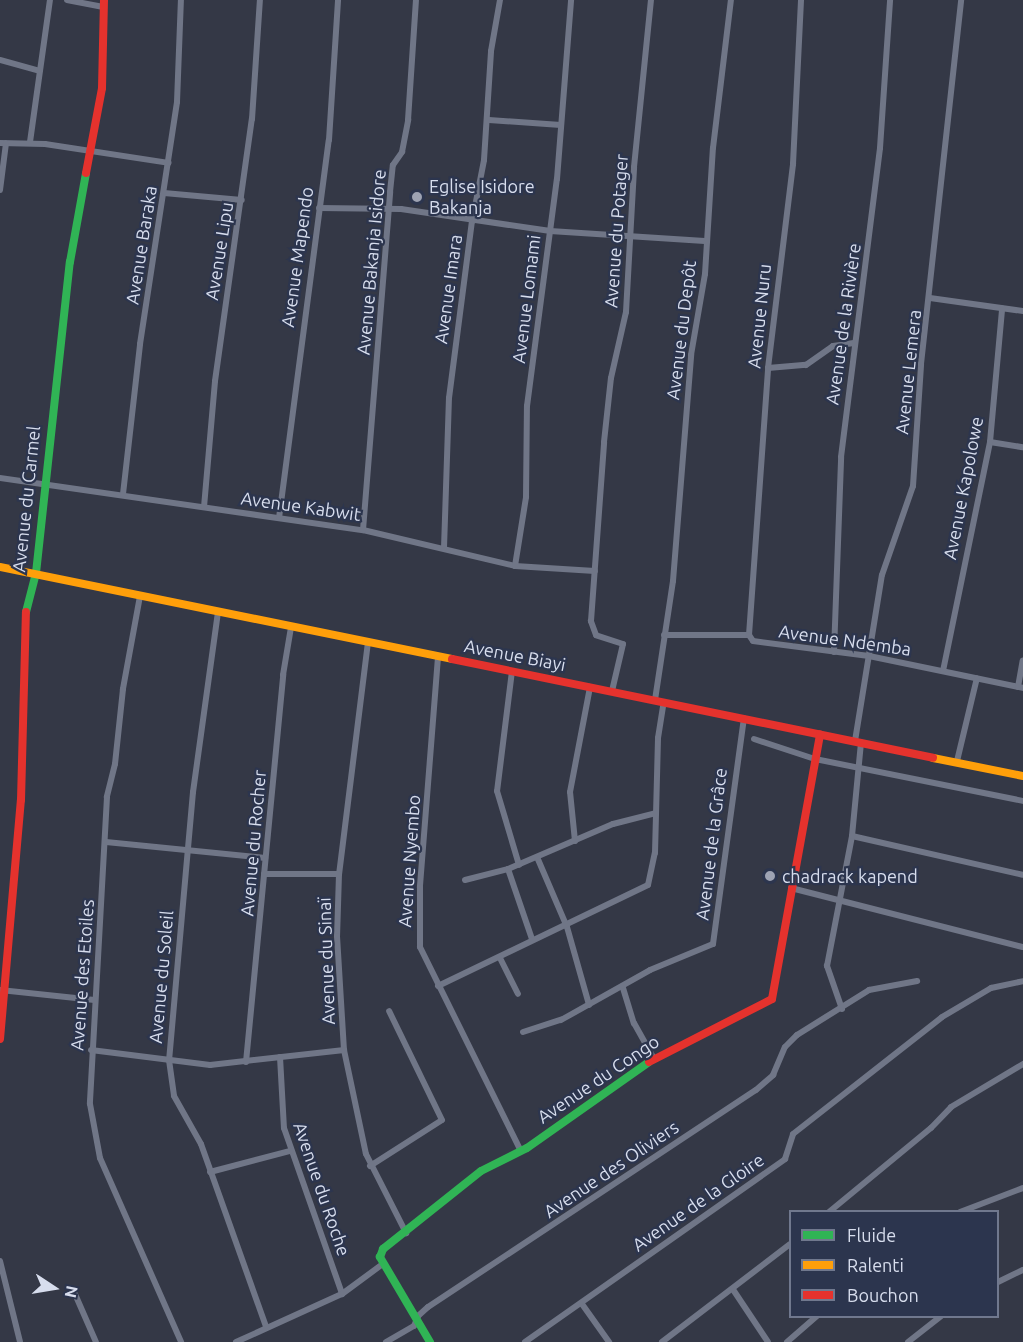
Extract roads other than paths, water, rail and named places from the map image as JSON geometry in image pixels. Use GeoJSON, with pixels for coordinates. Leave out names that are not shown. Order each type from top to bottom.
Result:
{"type":"FeatureCollection","features":[{"type":"Feature","properties":{"kind":"street"},"geometry":{"type":"LineString","coordinates":[[30,142],[50,0]]}},
{"type":"Feature","properties":{"kind":"street"},"geometry":{"type":"LineString","coordinates":[[67,0],[104,4]]}},
{"type":"Feature","properties":{"kind":"street","name":"Avenue Baraka"},"geometry":{"type":"LineString","coordinates":[[123,494],[177,102],[181,0]]}},
{"type":"Feature","properties":{"kind":"street","name":"Avenue Lipu"},"geometry":{"type":"LineString","coordinates":[[204,507],[215,381],[242,200],[260,0]]}},
{"type":"Feature","properties":{"kind":"street","name":"Avenue Mapendo"},"geometry":{"type":"LineString","coordinates":[[279,518],[333,105],[338,0]]}},
{"type":"Feature","properties":{"kind":"street","name":"Avenue Bakanja Isidore"},"geometry":{"type":"LineString","coordinates":[[363,530],[388,209],[393,165],[402,152],[408,120],[416,0]]}},
{"type":"Feature","properties":{"kind":"street","name":"Avenue Imara"},"geometry":{"type":"LineString","coordinates":[[444,548],[444,457],[472,222],[489,120],[491,51],[500,0]]}},
{"type":"Feature","properties":{"kind":"street","name":"Avenue Lomami"},"geometry":{"type":"LineString","coordinates":[[515,566],[526,497],[527,406],[550,231],[571,0]]}},
{"type":"Feature","properties":{"kind":"street","name":"Avenue du Potager"},"geometry":{"type":"LineString","coordinates":[[612,692],[623,644],[602,639],[592,629],[595,571],[611,378],[626,312],[630,236],[651,0]]}},
{"type":"Feature","properties":{"kind":"street","name":"Avenue du Depôt"},"geometry":{"type":"LineString","coordinates":[[565,924],[648,885],[654,853],[659,701],[664,635],[674,581],[693,334],[705,274],[705,241],[731,0]]}},
{"type":"Feature","properties":{"kind":"street","name":"Avenue Nuru"},"geometry":{"type":"LineString","coordinates":[[749,635],[768,368],[793,164],[801,0]]}},
{"type":"Feature","properties":{"kind":"street","name":"Avenue de la Rivière"},"geometry":{"type":"LineString","coordinates":[[834,652],[841,457],[854,343],[864,292],[880,148],[890,0]]}},
{"type":"Feature","properties":{"kind":"street","name":"Avenue Lemera"},"geometry":{"type":"LineString","coordinates":[[858,742],[882,575],[913,486],[961,0]]}},
{"type":"Feature","properties":{"kind":"street","name":"Avenue du Carmel"},"geometry":{"type":"LineString","coordinates":[[0,1039],[21,800],[23,653],[27,604],[36,573],[70,262],[103,78],[104,4]]}},
{"type":"Feature","properties":{"kind":"street"},"geometry":{"type":"LineString","coordinates":[[0,60],[40,71]]}},
{"type":"Feature","properties":{"kind":"street"},"geometry":{"type":"LineString","coordinates":[[489,120],[561,126]]}},
{"type":"Feature","properties":{"kind":"street"},"geometry":{"type":"LineString","coordinates":[[0,188],[3,143],[30,142],[169,163]]}},
{"type":"Feature","properties":{"kind":"street"},"geometry":{"type":"LineString","coordinates":[[164,193],[242,200]]}},
{"type":"Feature","properties":{"kind":"street"},"geometry":{"type":"LineString","coordinates":[[319,208],[388,209],[550,231],[705,241]]}},
{"type":"Feature","properties":{"kind":"street"},"geometry":{"type":"LineString","coordinates":[[930,298],[1023,311]]}},
{"type":"Feature","properties":{"kind":"street","name":"Avenue Kapolowe"},"geometry":{"type":"LineString","coordinates":[[943,670],[990,442],[1002,309]]}},
{"type":"Feature","properties":{"kind":"street"},"geometry":{"type":"LineString","coordinates":[[768,368],[806,365],[833,345],[854,343]]}},
{"type":"Feature","properties":{"kind":"street"},"geometry":{"type":"LineString","coordinates":[[990,442],[1023,447]]}},
{"type":"Feature","properties":{"kind":"street","name":"Avenue Kabwit"},"geometry":{"type":"LineString","coordinates":[[0,478],[44,487],[123,494],[363,530],[444,548],[480,560],[515,566],[595,571]]}},
{"type":"Feature","properties":{"kind":"street","name":"Avenue Biayi"},"geometry":{"type":"LineString","coordinates":[[0,567],[1023,776]]}},
{"type":"Feature","properties":{"kind":"street","name":"Avenue des Etoiles"},"geometry":{"type":"LineString","coordinates":[[140,596],[123,688],[116,764],[107,797],[106,842],[91,1050],[90,1104],[100,1158],[181,1342]]}},
{"type":"Feature","properties":{"kind":"street","name":"Avenue du Soleil"},"geometry":{"type":"LineString","coordinates":[[218,612],[187,850],[169,1060],[174,1096],[198,1137],[266,1327]]}},
{"type":"Feature","properties":{"kind":"street","name":"Avenue du Rocher"},"geometry":{"type":"LineString","coordinates":[[246,1062],[265,858],[291,627]]}},
{"type":"Feature","properties":{"kind":"street","name":"Avenue Ndemba"},"geometry":{"type":"LineString","coordinates":[[664,635],[749,635],[753,641],[869,656],[1020,687]]}},
{"type":"Feature","properties":{"kind":"street","name":"Avenue du Sinaï"},"geometry":{"type":"LineString","coordinates":[[368,642],[339,874],[337,936],[344,1050],[370,1166],[406,1233]]}},
{"type":"Feature","properties":{"kind":"street","name":"Avenue Nyembo"},"geometry":{"type":"LineString","coordinates":[[438,657],[419,935],[421,954],[521,1151]]}},
{"type":"Feature","properties":{"kind":"street"},"geometry":{"type":"LineString","coordinates":[[1020,687],[1023,660]]}},
{"type":"Feature","properties":{"kind":"street"},"geometry":{"type":"LineString","coordinates":[[512,671],[497,800],[519,865]]}},
{"type":"Feature","properties":{"kind":"street"},"geometry":{"type":"LineString","coordinates":[[957,761],[978,678]]}},
{"type":"Feature","properties":{"kind":"street"},"geometry":{"type":"LineString","coordinates":[[575,841],[570,792],[590,687]]}},
{"type":"Feature","properties":{"kind":"street","name":"Avenue de la Grâce"},"geometry":{"type":"LineString","coordinates":[[523,1032],[590,1005],[650,970],[713,944],[744,718]]}},
{"type":"Feature","properties":{"kind":"street","name":"Avenue du Congo"},"geometry":{"type":"LineString","coordinates":[[236,1342],[342,1294],[384,1263],[381,1251],[481,1171],[521,1151],[654,1059],[725,1020],[771,1000],[820,734]]}},
{"type":"Feature","properties":{"kind":"street"},"geometry":{"type":"LineString","coordinates":[[754,739],[815,759],[1023,801]]}},
{"type":"Feature","properties":{"kind":"street"},"geometry":{"type":"LineString","coordinates":[[842,1009],[827,966],[852,836],[859,767],[858,742]]}},
{"type":"Feature","properties":{"kind":"street"},"geometry":{"type":"LineString","coordinates":[[465,880],[519,865],[613,824],[656,813]]}},
{"type":"Feature","properties":{"kind":"street"},"geometry":{"type":"LineString","coordinates":[[852,836],[1023,875]]}},
{"type":"Feature","properties":{"kind":"street"},"geometry":{"type":"LineString","coordinates":[[106,842],[265,858]]}},
{"type":"Feature","properties":{"kind":"street"},"geometry":{"type":"LineString","coordinates":[[537,857],[565,924],[590,1005]]}},
{"type":"Feature","properties":{"kind":"street"},"geometry":{"type":"LineString","coordinates":[[507,869],[532,939]]}},
{"type":"Feature","properties":{"kind":"street"},"geometry":{"type":"LineString","coordinates":[[264,874],[339,874]]}},
{"type":"Feature","properties":{"kind":"street"},"geometry":{"type":"LineString","coordinates":[[791,888],[1023,947]]}},
{"type":"Feature","properties":{"kind":"street"},"geometry":{"type":"LineString","coordinates":[[438,986],[500,958],[532,939],[565,924]]}},
{"type":"Feature","properties":{"kind":"street"},"geometry":{"type":"LineString","coordinates":[[500,958],[518,994]]}},
{"type":"Feature","properties":{"kind":"street","name":"Avenue des Oliviers"},"geometry":{"type":"LineString","coordinates":[[386,1342],[414,1326],[428,1307],[756,1090],[773,1075],[789,1041],[869,990],[917,981]]}},
{"type":"Feature","properties":{"kind":"street","name":"Avenue de la Gloire"},"geometry":{"type":"LineString","coordinates":[[525,1342],[785,1159],[793,1134],[942,1017],[992,988],[1023,981]]}},
{"type":"Feature","properties":{"kind":"street"},"geometry":{"type":"LineString","coordinates":[[622,988],[634,1023],[654,1059]]}},
{"type":"Feature","properties":{"kind":"street"},"geometry":{"type":"LineString","coordinates":[[3,991],[94,1000]]}},
{"type":"Feature","properties":{"kind":"street"},"geometry":{"type":"LineString","coordinates":[[370,1166],[442,1120],[390,1011]]}},
{"type":"Feature","properties":{"kind":"street"},"geometry":{"type":"LineString","coordinates":[[91,1050],[210,1065],[344,1050]]}},
{"type":"Feature","properties":{"kind":"street","name":"Avenue du Roche"},"geometry":{"type":"LineString","coordinates":[[280,1057],[282,1111],[290,1151],[342,1294]]}},
{"type":"Feature","properties":{"kind":"street"},"geometry":{"type":"LineString","coordinates":[[831,1210],[931,1128],[951,1107],[1023,1064]]}},
{"type":"Feature","properties":{"kind":"street"},"geometry":{"type":"LineString","coordinates":[[210,1172],[290,1151]]}},
{"type":"Feature","properties":{"kind":"street"},"geometry":{"type":"LineString","coordinates":[[965,1210],[1023,1188]]}},
{"type":"Feature","properties":{"kind":"street"},"geometry":{"type":"LineString","coordinates":[[662,1342],[734,1291],[789,1246]]}},
{"type":"Feature","properties":{"kind":"street"},"geometry":{"type":"LineString","coordinates":[[0,1261],[20,1342]]}},
{"type":"Feature","properties":{"kind":"street"},"geometry":{"type":"LineString","coordinates":[[384,1263],[430,1342]]}},
{"type":"Feature","properties":{"kind":"street"},"geometry":{"type":"LineString","coordinates":[[999,1282],[1023,1270]]}},
{"type":"Feature","properties":{"kind":"street"},"geometry":{"type":"LineString","coordinates":[[734,1291],[768,1342]]}},
{"type":"Feature","properties":{"kind":"street"},"geometry":{"type":"LineString","coordinates":[[75,1294],[96,1342]]}},
{"type":"Feature","properties":{"kind":"street"},"geometry":{"type":"LineString","coordinates":[[582,1304],[609,1342]]}},
{"type":"Feature","properties":{"kind":"street"},"geometry":{"type":"LineString","coordinates":[[787,1342],[816,1318]]}},
{"type":"Feature","properties":{"kind":"street"},"geometry":{"type":"LineString","coordinates":[[908,1342],[940,1318]]}},
{"type":"Feature","properties":{"kind":"place","name":"Eglise Isidore Bakanja"},"geometry":{"type":"Point","coordinates":[417,197]}},
{"type":"Feature","properties":{"kind":"place","name":"chadrack kapend"},"geometry":{"type":"Point","coordinates":[770,876]}}]}
